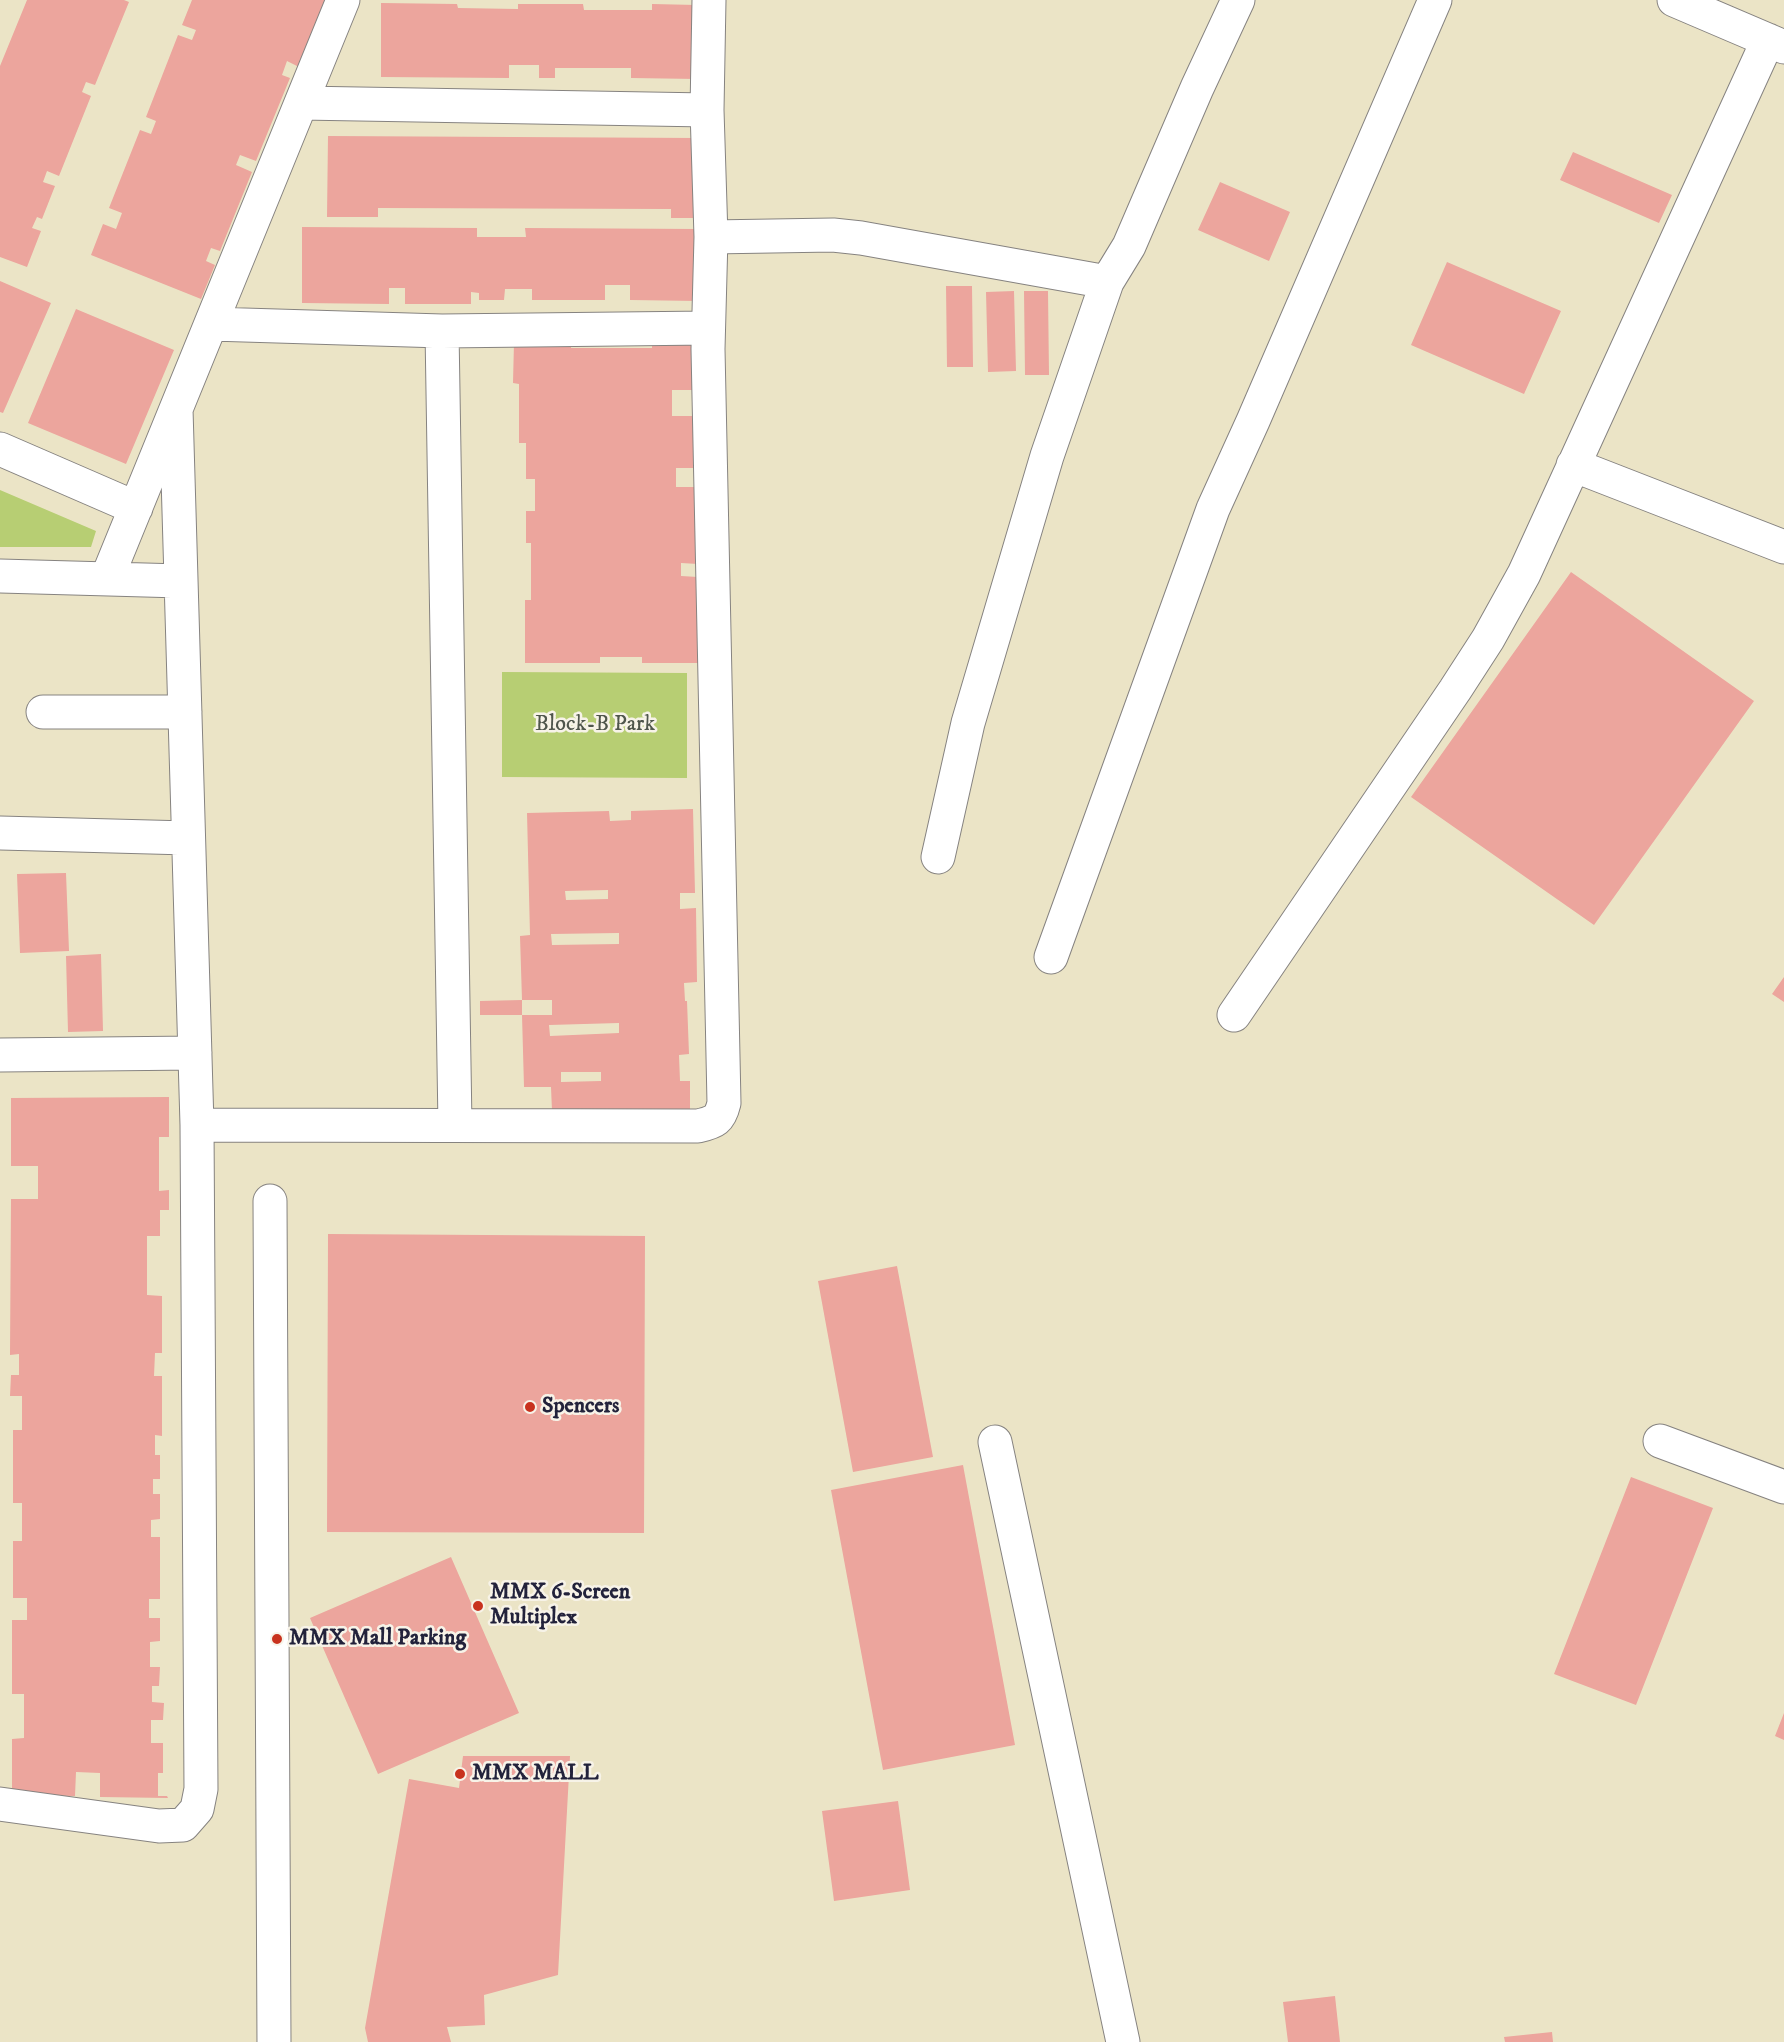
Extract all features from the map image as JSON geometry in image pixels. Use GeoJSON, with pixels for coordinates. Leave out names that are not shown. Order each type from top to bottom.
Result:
{"type":"FeatureCollection","features":[{"type":"Feature","properties":{"kind":"street"},"geometry":{"type":"LineString","coordinates":[[107,578],[343,0]]}},
{"type":"Feature","properties":{"kind":"street"},"geometry":{"type":"LineString","coordinates":[[197,1125],[698,1126],[711,1123],[721,1116],[724,1103],[708,328],[711,237],[707,110],[709,0]]}},
{"type":"Feature","properties":{"kind":"street"},"geometry":{"type":"LineString","coordinates":[[938,857],[968,723],[1047,456],[1107,282],[1128,246],[1238,0]]}},
{"type":"Feature","properties":{"kind":"street"},"geometry":{"type":"LineString","coordinates":[[1051,957],[1213,509],[1435,0]]}},
{"type":"Feature","properties":{"kind":"street"},"geometry":{"type":"LineString","coordinates":[[1234,1015],[1488,639],[1524,574],[1573,465],[1776,44],[1674,0]]}},
{"type":"Feature","properties":{"kind":"street"},"geometry":{"type":"LineString","coordinates":[[301,103],[707,110]]}},
{"type":"Feature","properties":{"kind":"street"},"geometry":{"type":"LineString","coordinates":[[711,237],[833,235],[883,241],[1107,282]]}},
{"type":"Feature","properties":{"kind":"street"},"geometry":{"type":"LineString","coordinates":[[211,324],[442,331],[708,328]]}},
{"type":"Feature","properties":{"kind":"street"},"geometry":{"type":"LineString","coordinates":[[442,331],[455,1125]]}},
{"type":"Feature","properties":{"kind":"street"},"geometry":{"type":"LineString","coordinates":[[0,1804],[159,1826],[183,1825],[197,1809],[201,1789],[197,1125],[176,409]]}},
{"type":"Feature","properties":{"kind":"street"},"geometry":{"type":"LineString","coordinates":[[0,449],[136,508]]}},
{"type":"Feature","properties":{"kind":"street"},"geometry":{"type":"LineString","coordinates":[[1573,465],[1784,547]]}},
{"type":"Feature","properties":{"kind":"street"},"geometry":{"type":"LineString","coordinates":[[0,576],[181,580]]}},
{"type":"Feature","properties":{"kind":"street"},"geometry":{"type":"LineString","coordinates":[[43,712],[185,712]]}},
{"type":"Feature","properties":{"kind":"street"},"geometry":{"type":"LineString","coordinates":[[0,833],[188,838]]}},
{"type":"Feature","properties":{"kind":"street"},"geometry":{"type":"LineString","coordinates":[[0,1055],[195,1053]]}},
{"type":"Feature","properties":{"kind":"street"},"geometry":{"type":"LineString","coordinates":[[270,1201],[274,2042]]}},
{"type":"Feature","properties":{"kind":"street"},"geometry":{"type":"LineString","coordinates":[[1660,1441],[1784,1487]]}},
{"type":"Feature","properties":{"kind":"street"},"geometry":{"type":"LineString","coordinates":[[995,1442],[1123,2042]]}},
{"type":"Feature","properties":{"kind":"green space"},"geometry":{"type":"Polygon","coordinates":[[[0,490],[96,531],[91,547],[0,547],[0,490]]]}},
{"type":"Feature","properties":{"kind":"green space","name":"Block-B Park"},"geometry":{"type":"Polygon","coordinates":[[[502,672],[687,673],[687,778],[502,777],[502,672]]]}},
{"type":"Feature","properties":{"kind":"building"},"geometry":{"type":"Polygon","coordinates":[[[27,0],[124,0],[129,2],[95,85],[86,82],[82,92],[91,96],[59,176],[47,171],[43,182],[55,186],[42,219],[37,217],[32,228],[41,231],[27,267],[0,257],[0,66],[27,0]]]}},
{"type":"Feature","properties":{"kind":"building"},"geometry":{"type":"Polygon","coordinates":[[[192,0],[326,0],[299,67],[287,61],[282,75],[290,78],[256,161],[240,155],[236,165],[252,172],[220,251],[211,248],[206,261],[215,265],[201,299],[91,255],[103,224],[116,229],[122,213],[109,208],[140,130],[151,134],[156,121],[146,117],[178,35],[192,40],[196,30],[182,25],[192,0]]]}},
{"type":"Feature","properties":{"kind":"building"},"geometry":{"type":"Polygon","coordinates":[[[381,3],[457,4],[458,8],[518,9],[518,4],[583,4],[584,10],[652,10],[652,4],[697,5],[697,79],[631,78],[631,68],[555,68],[555,78],[539,78],[539,65],[509,65],[509,78],[381,77],[381,3]]]}},
{"type":"Feature","properties":{"kind":"building"},"geometry":{"type":"Polygon","coordinates":[[[328,136],[699,138],[699,218],[671,218],[671,209],[378,208],[378,217],[327,217],[328,136]]]}},
{"type":"Feature","properties":{"kind":"building"},"geometry":{"type":"Polygon","coordinates":[[[1573,152],[1672,195],[1659,223],[1560,180],[1573,152]]]}},
{"type":"Feature","properties":{"kind":"building"},"geometry":{"type":"Polygon","coordinates":[[[1220,182],[1290,212],[1269,261],[1198,230],[1220,182]]]}},
{"type":"Feature","properties":{"kind":"building"},"geometry":{"type":"Polygon","coordinates":[[[302,227],[477,228],[477,237],[526,237],[525,228],[699,229],[698,301],[630,300],[630,285],[605,285],[605,300],[532,300],[532,289],[505,289],[504,300],[479,300],[479,293],[471,292],[471,304],[405,304],[405,288],[389,288],[389,304],[302,303],[302,227]]]}},
{"type":"Feature","properties":{"kind":"building"},"geometry":{"type":"Polygon","coordinates":[[[1447,262],[1561,311],[1524,394],[1411,345],[1447,262]]]}},
{"type":"Feature","properties":{"kind":"building"},"geometry":{"type":"Polygon","coordinates":[[[0,281],[51,303],[3,413],[0,412],[0,281]]]}},
{"type":"Feature","properties":{"kind":"building"},"geometry":{"type":"Polygon","coordinates":[[[946,286],[972,286],[973,367],[947,367],[946,286]]]}},
{"type":"Feature","properties":{"kind":"building"},"geometry":{"type":"Polygon","coordinates":[[[1014,291],[1016,371],[988,372],[986,292],[1014,291]]]}},
{"type":"Feature","properties":{"kind":"building"},"geometry":{"type":"Polygon","coordinates":[[[1024,291],[1048,291],[1049,375],[1025,375],[1024,291]]]}},
{"type":"Feature","properties":{"kind":"building"},"geometry":{"type":"Polygon","coordinates":[[[76,309],[174,350],[126,464],[28,423],[76,309]]]}},
{"type":"Feature","properties":{"kind":"building"},"geometry":{"type":"Polygon","coordinates":[[[514,342],[571,342],[571,348],[652,348],[652,342],[702,342],[702,390],[672,390],[672,416],[695,416],[695,468],[676,468],[676,487],[698,487],[698,564],[681,563],[681,576],[698,577],[698,663],[642,663],[642,657],[600,657],[600,663],[525,663],[525,600],[531,600],[531,543],[526,543],[526,511],[535,511],[535,479],[526,479],[526,443],[519,443],[519,384],[513,383],[514,342]]]}},
{"type":"Feature","properties":{"kind":"building"},"geometry":{"type":"Polygon","coordinates":[[[1571,572],[1754,701],[1594,925],[1411,797],[1571,572]]]}},
{"type":"Feature","properties":{"kind":"building"},"geometry":{"type":"Polygon","coordinates":[[[693,809],[695,893],[680,893],[680,909],[696,908],[697,982],[684,983],[689,1054],[679,1055],[680,1081],[690,1081],[690,1120],[552,1111],[551,1087],[524,1087],[522,1015],[552,1015],[552,1000],[522,1000],[520,936],[530,935],[527,813],[609,811],[610,821],[631,820],[631,811],[693,809]],[[608,890],[565,891],[566,900],[608,899],[608,890]],[[619,933],[551,934],[552,945],[619,944],[619,933]],[[619,1023],[549,1025],[550,1036],[619,1033],[619,1023]],[[561,1072],[561,1082],[601,1081],[601,1072],[561,1072]]]}},
{"type":"Feature","properties":{"kind":"building"},"geometry":{"type":"Polygon","coordinates":[[[66,873],[69,951],[20,953],[17,874],[66,873]]]}},
{"type":"Feature","properties":{"kind":"building"},"geometry":{"type":"Polygon","coordinates":[[[101,954],[103,1031],[68,1032],[66,956],[101,954]]]}},
{"type":"Feature","properties":{"kind":"building"},"geometry":{"type":"Polygon","coordinates":[[[1784,977],[1784,1002],[1772,994],[1784,977]]]}},
{"type":"Feature","properties":{"kind":"building"},"geometry":{"type":"Polygon","coordinates":[[[522,1000],[522,1015],[480,1015],[480,1001],[522,1000]]]}},
{"type":"Feature","properties":{"kind":"building"},"geometry":{"type":"Polygon","coordinates":[[[169,1097],[169,1137],[159,1137],[159,1191],[169,1190],[169,1210],[160,1210],[160,1236],[147,1236],[147,1295],[162,1296],[162,1353],[155,1353],[154,1376],[162,1376],[162,1436],[155,1435],[155,1455],[160,1455],[160,1479],[153,1479],[153,1494],[160,1494],[160,1519],[151,1520],[151,1537],[160,1537],[160,1599],[149,1599],[149,1618],[160,1618],[160,1641],[150,1642],[150,1667],[160,1667],[159,1686],[152,1686],[152,1702],[164,1703],[163,1720],[151,1720],[151,1743],[163,1743],[163,1773],[158,1773],[158,1796],[168,1798],[100,1797],[100,1773],[76,1772],[75,1796],[9,1795],[12,1792],[12,1739],[24,1738],[24,1694],[12,1694],[12,1620],[27,1620],[27,1598],[13,1598],[13,1541],[22,1541],[22,1503],[13,1503],[13,1430],[22,1430],[22,1396],[10,1396],[11,1375],[19,1375],[19,1354],[10,1355],[11,1199],[38,1199],[38,1166],[11,1166],[11,1098],[169,1097]]]}},
{"type":"Feature","properties":{"kind":"building"},"geometry":{"type":"Polygon","coordinates":[[[328,1234],[645,1236],[644,1533],[327,1532],[328,1234]]]}},
{"type":"Feature","properties":{"kind":"building"},"geometry":{"type":"Polygon","coordinates":[[[897,1266],[933,1457],[853,1472],[818,1281],[897,1266]]]}},
{"type":"Feature","properties":{"kind":"building"},"geometry":{"type":"Polygon","coordinates":[[[963,1465],[1015,1745],[883,1770],[831,1490],[963,1465]]]}},
{"type":"Feature","properties":{"kind":"building"},"geometry":{"type":"Polygon","coordinates":[[[1631,1477],[1713,1508],[1636,1705],[1554,1674],[1631,1477]]]}},
{"type":"Feature","properties":{"kind":"building"},"geometry":{"type":"Polygon","coordinates":[[[451,1557],[519,1713],[378,1774],[310,1618],[451,1557]]]}},
{"type":"Feature","properties":{"kind":"building"},"geometry":{"type":"Polygon","coordinates":[[[1784,1713],[1784,1740],[1775,1736],[1784,1713]]]}},
{"type":"Feature","properties":{"kind":"building"},"geometry":{"type":"Polygon","coordinates":[[[463,1756],[570,1756],[558,1975],[484,1995],[485,2025],[447,2027],[451,2042],[368,2042],[365,2028],[409,1779],[459,1788],[463,1756]]]}},
{"type":"Feature","properties":{"kind":"building"},"geometry":{"type":"Polygon","coordinates":[[[898,1801],[910,1890],[834,1901],[822,1811],[898,1801]]]}},
{"type":"Feature","properties":{"kind":"building"},"geometry":{"type":"Polygon","coordinates":[[[1335,1996],[1340,2042],[1288,2042],[1283,2002],[1335,1996]]]}},
{"type":"Feature","properties":{"kind":"building"},"geometry":{"type":"Polygon","coordinates":[[[1552,2032],[1553,2042],[1505,2042],[1504,2037],[1552,2032]]]}},
{"type":"Feature","properties":{"kind":"place","name":"Spencers"},"geometry":{"type":"Point","coordinates":[530,1407]}},
{"type":"Feature","properties":{"kind":"place","name":"MMX 6-Screen Multiplex"},"geometry":{"type":"Point","coordinates":[478,1606]}},
{"type":"Feature","properties":{"kind":"place","name":"MMX Mall Parking"},"geometry":{"type":"Point","coordinates":[277,1639]}},
{"type":"Feature","properties":{"kind":"place","name":"MMX MALL"},"geometry":{"type":"Point","coordinates":[460,1774]}}]}
